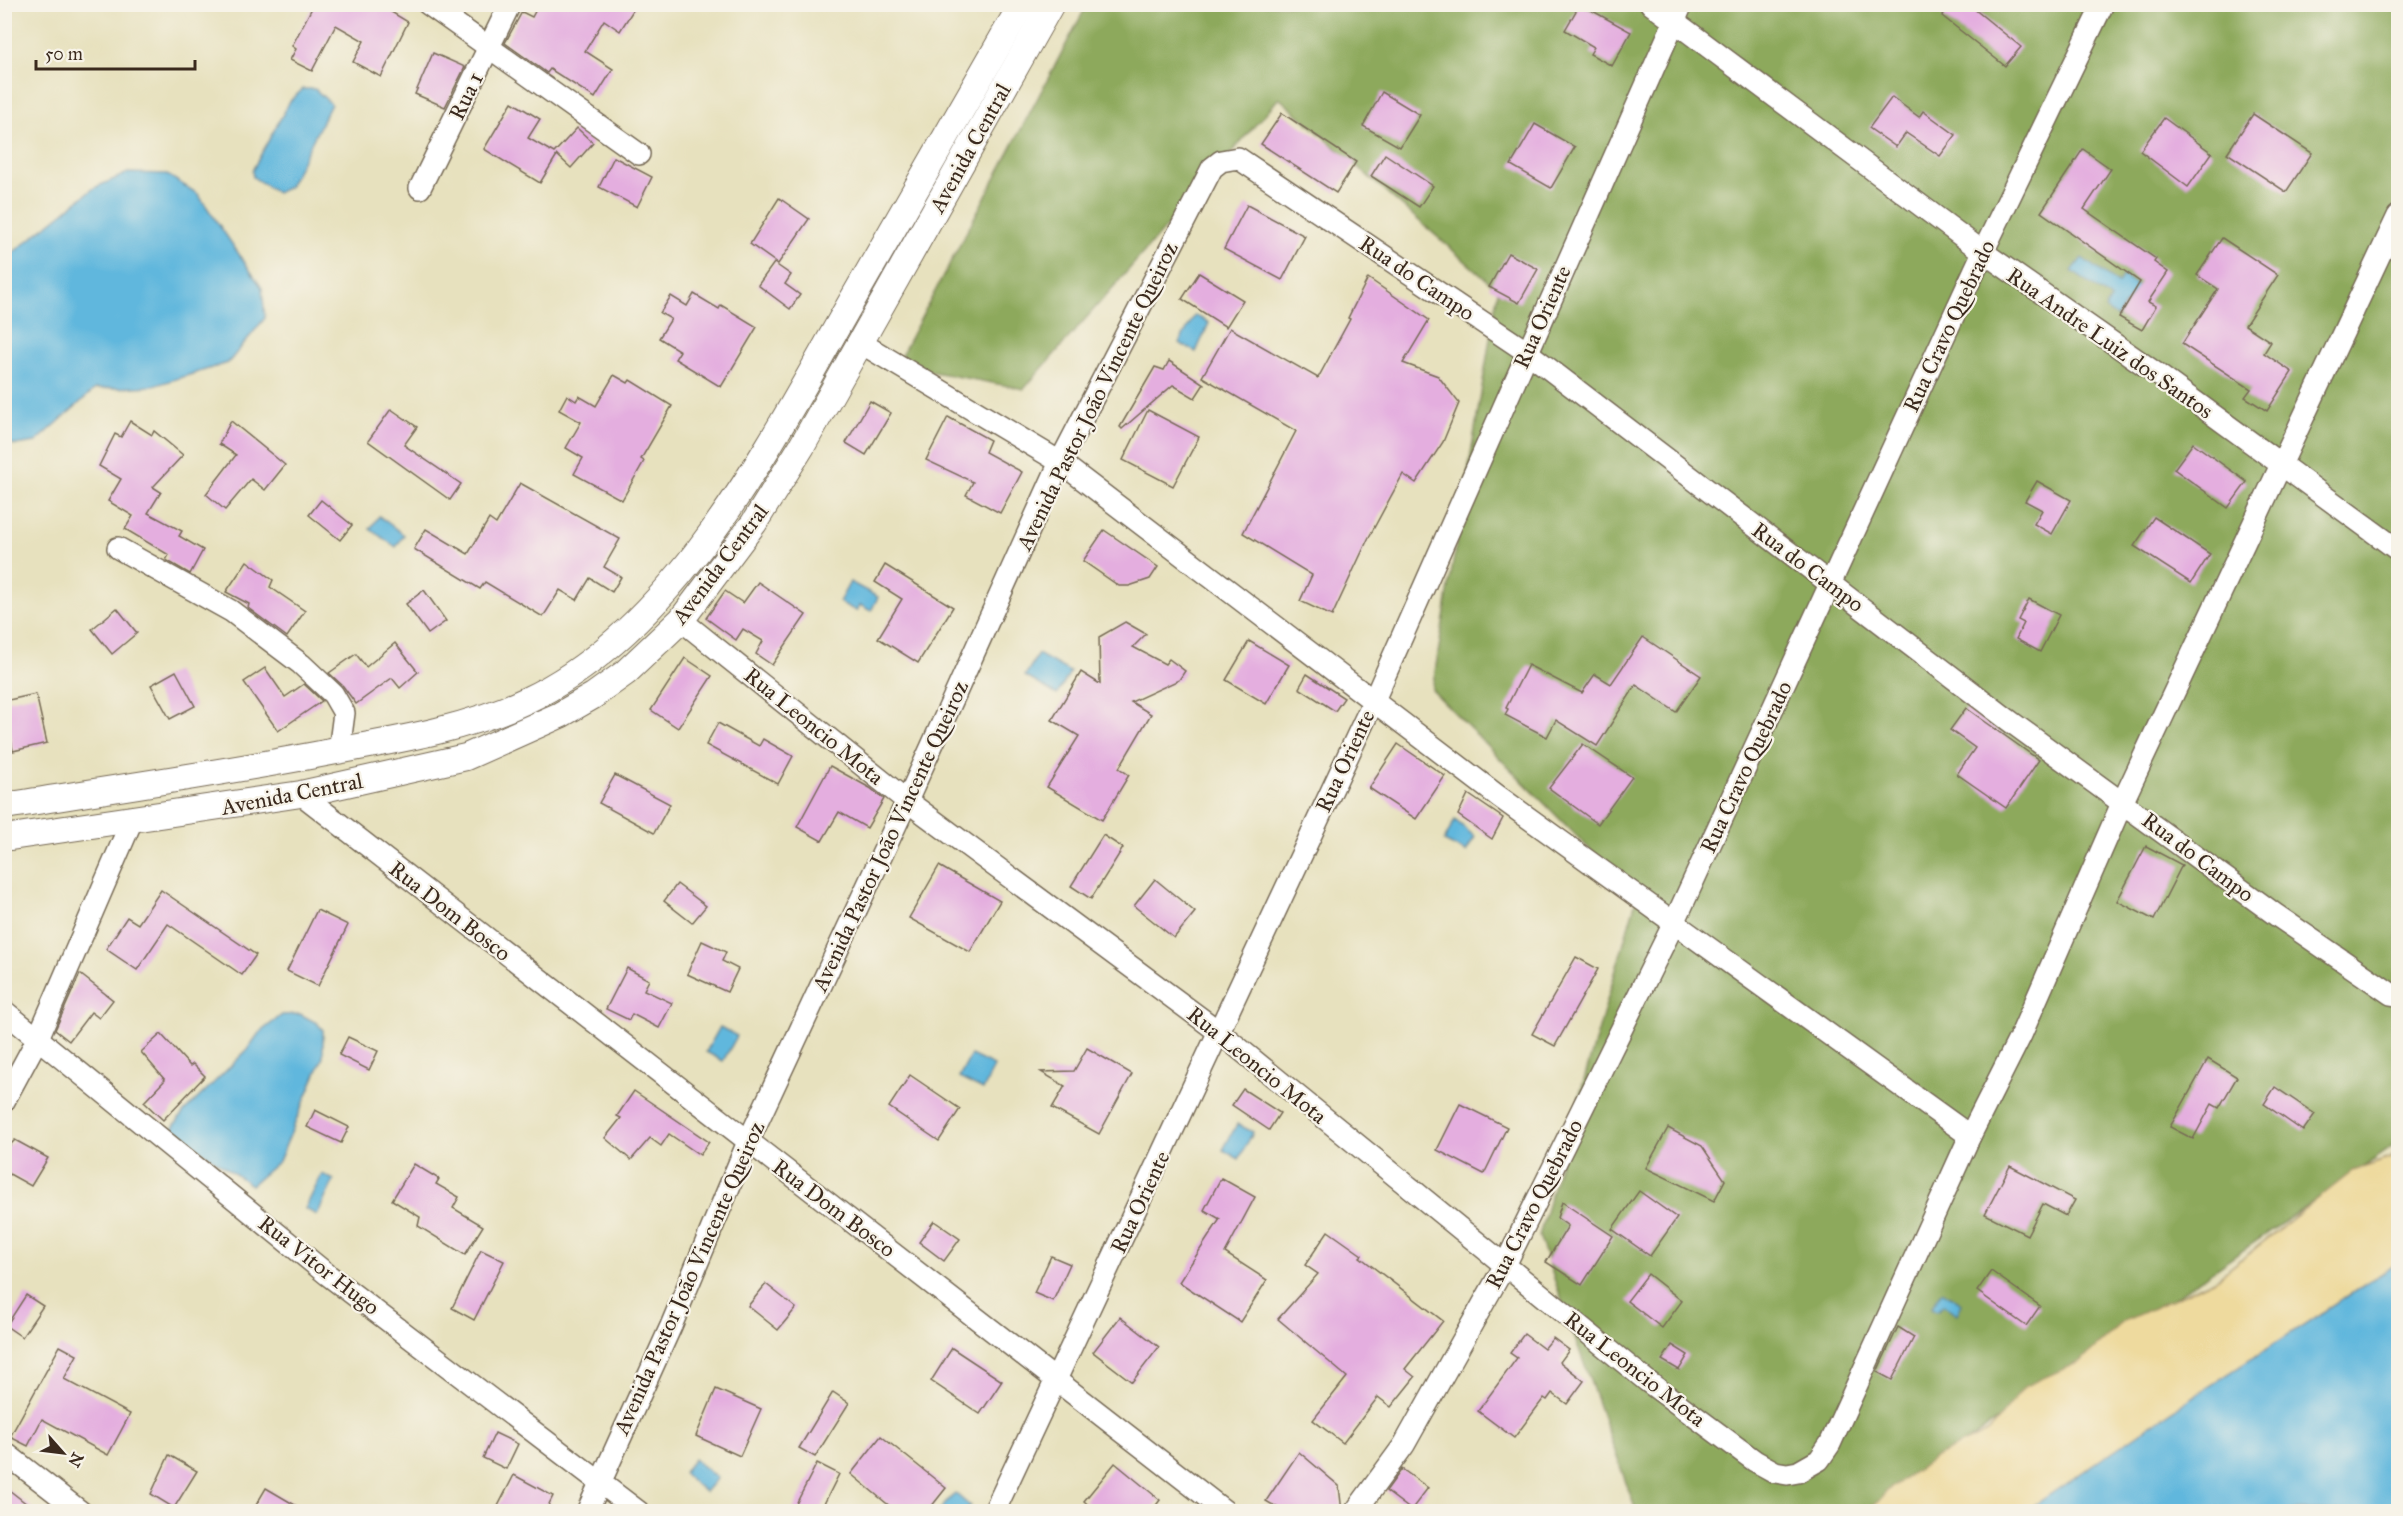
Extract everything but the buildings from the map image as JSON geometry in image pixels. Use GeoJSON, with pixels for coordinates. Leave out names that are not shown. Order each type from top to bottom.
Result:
{"type":"FeatureCollection","features":[{"type":"Feature","properties":{"kind":"main road","name":"Avenida Central"},"geometry":{"type":"LineString","coordinates":[[4,806],[408,738],[479,719],[526,700],[597,658],[647,613],[693,559],[732,502],[802,387],[1022,4]]}},
{"type":"Feature","properties":{"kind":"main road","name":"Avenida Central"},"geometry":{"type":"LineString","coordinates":[[4,838],[301,794],[466,757],[551,719],[593,696],[625,672],[681,620],[754,523],[861,344],[1051,4]]}},
{"type":"Feature","properties":{"kind":"street"},"geometry":{"type":"LineString","coordinates":[[428,4],[639,154]]}},
{"type":"Feature","properties":{"kind":"street","name":"Rua 1"},"geometry":{"type":"LineString","coordinates":[[420,188],[510,4]]}},
{"type":"Feature","properties":{"kind":"street","name":"Rua Andre Luiz dos Santos"},"geometry":{"type":"LineString","coordinates":[[1651,4],[1677,13],[1983,252],[2398,550]]}},
{"type":"Feature","properties":{"kind":"street","name":"Rua Cravo Quebrado"},"geometry":{"type":"LineString","coordinates":[[1355,1512],[1404,1445],[1505,1265],[1674,923],[1983,252],[2103,4]]}},
{"type":"Feature","properties":{"kind":"street","name":"Rua Oriente"},"geometry":{"type":"LineString","coordinates":[[994,1512],[1374,700],[1677,13]]}},
{"type":"Feature","properties":{"kind":"street","name":"Rua do Campo"},"geometry":{"type":"LineString","coordinates":[[1212,168],[1221,161],[1238,158],[1527,352],[2007,719],[2123,801],[2276,915],[2391,994],[2398,995]]}},
{"type":"Feature","properties":{"kind":"street","name":"Avenida Pastor João Vincente Queiroz"},"geometry":{"type":"LineString","coordinates":[[586,1512],[670,1326],[748,1142],[908,801],[1060,462],[1212,168]]}},
{"type":"Feature","properties":{"kind":"street","name":"Rua Leoncio Mota"},"geometry":{"type":"LineString","coordinates":[[681,620],[908,801],[1219,1032],[1453,1226],[1505,1265],[1647,1381],[1755,1461],[1775,1472],[1798,1473],[1819,1460],[1830,1444],[1970,1136],[2021,1035],[2123,801],[2398,216]]}},
{"type":"Feature","properties":{"kind":"street"},"geometry":{"type":"LineString","coordinates":[[861,344],[1060,462],[1498,795],[1970,1136]]}},
{"type":"Feature","properties":{"kind":"street"},"geometry":{"type":"LineString","coordinates":[[118,548],[231,611],[309,672],[333,694],[344,713],[339,751]]}},
{"type":"Feature","properties":{"kind":"street","name":"Rua Dom Bosco"},"geometry":{"type":"LineString","coordinates":[[301,794],[748,1142],[1057,1378],[1226,1512]]}},
{"type":"Feature","properties":{"kind":"street"},"geometry":{"type":"LineString","coordinates":[[4,1101],[38,1038],[132,820]]}},
{"type":"Feature","properties":{"kind":"street","name":"Rua Vitor Hugo"},"geometry":{"type":"LineString","coordinates":[[4,1011],[328,1275],[639,1512]]}},
{"type":"Feature","properties":{"kind":"street"},"geometry":{"type":"LineString","coordinates":[[4,1452],[81,1512]]}},
{"type":"Feature","properties":{"kind":"green space"},"geometry":{"type":"Polygon","coordinates":[[[1087,5],[2398,5],[2398,1143],[1866,1511],[1636,1511],[1539,1236],[1637,897],[1432,690],[1498,290],[1279,98],[1024,389],[896,365],[1087,5]]]}},
{"type":"Feature","properties":{"kind":"sand"},"geometry":{"type":"Polygon","coordinates":[[[2398,1150],[2398,1263],[2170,1412],[2026,1511],[1869,1512],[1887,1491],[1935,1457],[1989,1431],[2025,1386],[2079,1362],[2124,1321],[2215,1280],[2353,1171],[2391,1158],[2398,1150]]]}},
{"type":"Feature","properties":{"kind":"water"},"geometry":{"type":"Polygon","coordinates":[[[303,89],[315,89],[331,104],[289,187],[277,193],[253,177],[252,171],[290,101],[303,89]]]}},
{"type":"Feature","properties":{"kind":"water"},"geometry":{"type":"Polygon","coordinates":[[[128,173],[166,174],[198,194],[262,288],[265,318],[228,363],[153,386],[95,389],[36,442],[16,445],[5,442],[5,259],[94,188],[128,173]]]}},
{"type":"Feature","properties":{"kind":"water"},"geometry":{"type":"Polygon","coordinates":[[[2082,258],[2118,284],[2123,276],[2138,287],[2117,317],[2105,309],[2111,299],[2072,271],[2082,258]]]}},
{"type":"Feature","properties":{"kind":"water"},"geometry":{"type":"Polygon","coordinates":[[[1195,315],[1209,323],[1196,352],[1179,343],[1195,315]]]}},
{"type":"Feature","properties":{"kind":"water"},"geometry":{"type":"Polygon","coordinates":[[[379,516],[404,535],[396,547],[370,529],[379,516]]]}},
{"type":"Feature","properties":{"kind":"water"},"geometry":{"type":"Polygon","coordinates":[[[850,582],[878,597],[871,611],[860,605],[856,611],[839,602],[850,582]]]}},
{"type":"Feature","properties":{"kind":"water"},"geometry":{"type":"Polygon","coordinates":[[[1038,654],[1070,672],[1057,695],[1025,676],[1038,654]]]}},
{"type":"Feature","properties":{"kind":"water"},"geometry":{"type":"Polygon","coordinates":[[[1455,820],[1475,837],[1466,852],[1444,841],[1455,820]]]}},
{"type":"Feature","properties":{"kind":"water"},"geometry":{"type":"Polygon","coordinates":[[[300,1014],[317,1023],[323,1030],[323,1057],[279,1161],[251,1185],[171,1130],[184,1112],[247,1050],[259,1033],[282,1015],[300,1014]]]}},
{"type":"Feature","properties":{"kind":"water"},"geometry":{"type":"Polygon","coordinates":[[[720,1027],[737,1036],[723,1061],[706,1052],[720,1027]]]}},
{"type":"Feature","properties":{"kind":"water"},"geometry":{"type":"Polygon","coordinates":[[[971,1055],[994,1066],[983,1090],[959,1078],[971,1055]]]}},
{"type":"Feature","properties":{"kind":"water"},"geometry":{"type":"Polygon","coordinates":[[[1237,1124],[1253,1132],[1239,1159],[1223,1150],[1237,1124]]]}},
{"type":"Feature","properties":{"kind":"water"},"geometry":{"type":"Polygon","coordinates":[[[322,1174],[334,1180],[317,1215],[305,1209],[322,1174]]]}},
{"type":"Feature","properties":{"kind":"water"},"geometry":{"type":"Polygon","coordinates":[[[2398,1263],[2398,1511],[2026,1511],[2170,1412],[2398,1263]]]}},
{"type":"Feature","properties":{"kind":"water"},"geometry":{"type":"Polygon","coordinates":[[[1942,1291],[1962,1304],[1957,1314],[1943,1305],[1937,1311],[1931,1308],[1942,1291]]]}},
{"type":"Feature","properties":{"kind":"water"},"geometry":{"type":"Polygon","coordinates":[[[694,1459],[717,1478],[705,1492],[683,1473],[694,1459]]]}},
{"type":"Feature","properties":{"kind":"water"},"geometry":{"type":"Polygon","coordinates":[[[955,1493],[970,1506],[965,1511],[939,1511],[955,1493]]]}}]}
